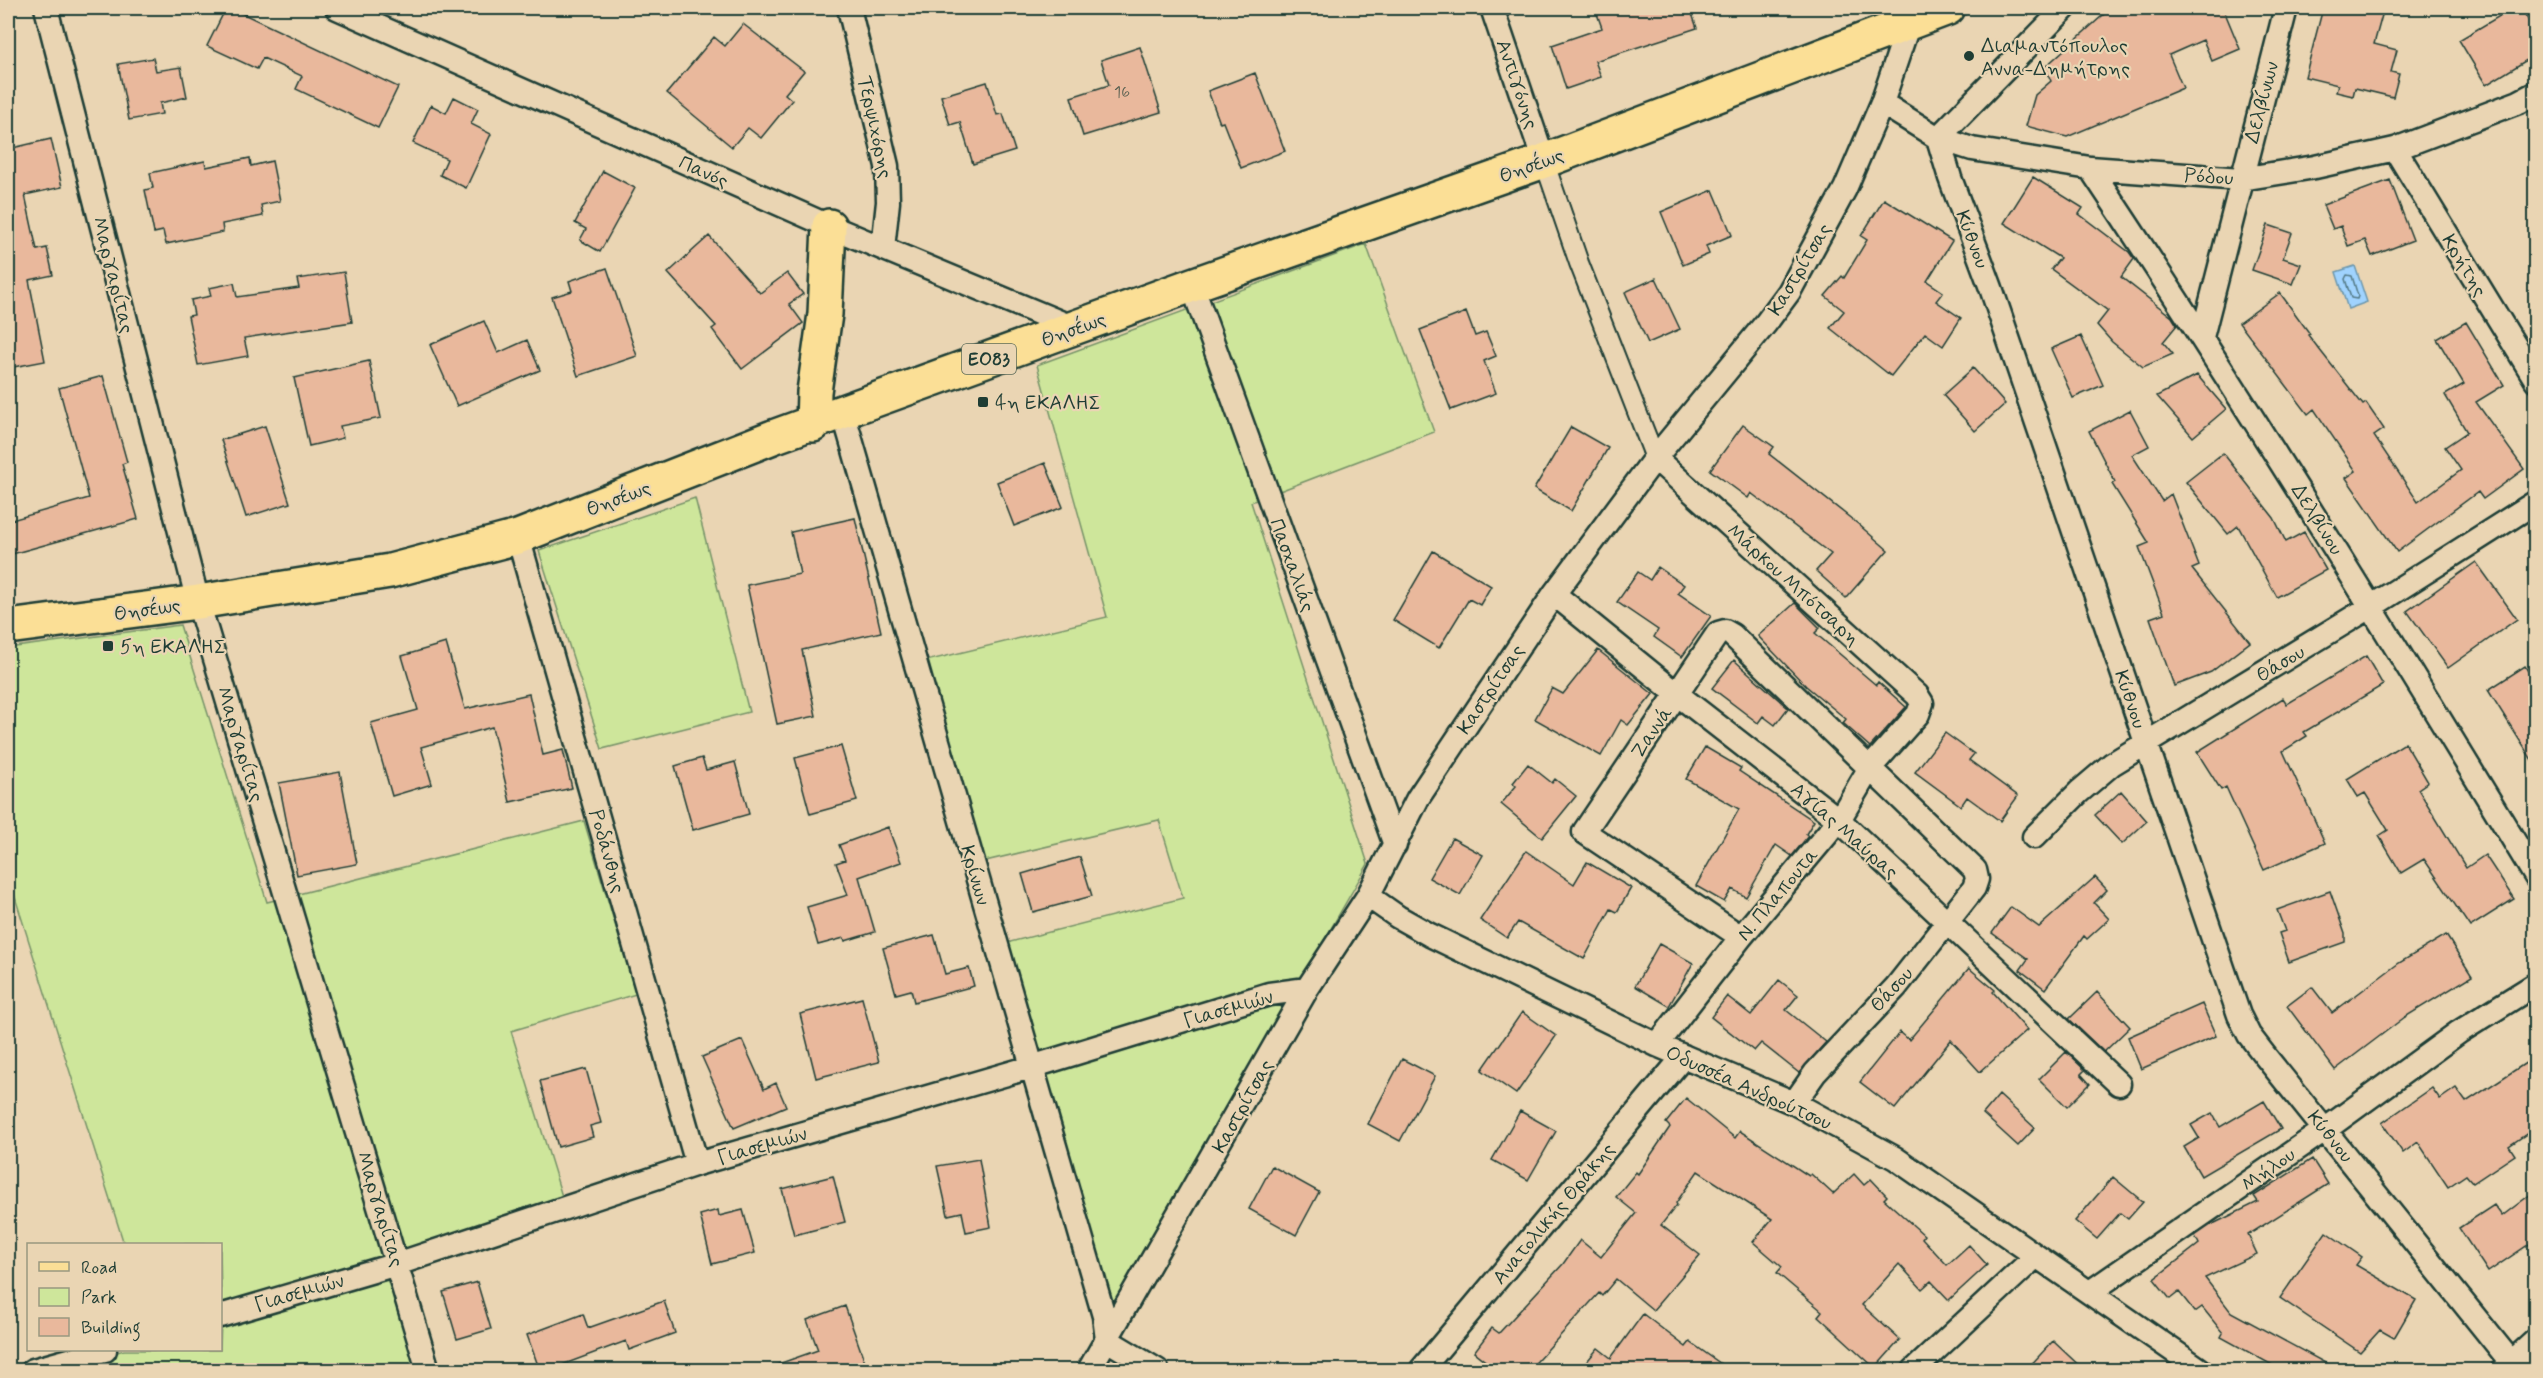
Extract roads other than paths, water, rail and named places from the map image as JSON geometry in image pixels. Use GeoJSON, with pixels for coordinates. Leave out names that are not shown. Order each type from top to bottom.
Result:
{"type":"FeatureCollection","features":[{"type":"Feature","properties":{"kind":"main road","name":"Θησέως"},"geometry":{"type":"LineString","coordinates":[[8,627],[198,602],[390,571],[518,537],[773,437],[813,425],[1192,285],[1544,161],[1948,8]]}},
{"type":"Feature","properties":{"kind":"main road"},"geometry":{"type":"LineString","coordinates":[[813,425],[814,392],[825,314],[829,226]]}},
{"type":"Feature","properties":{"kind":"street","name":"Μαργαρίτας"},"geometry":{"type":"LineString","coordinates":[[46,8],[198,602],[428,1371]]}},
{"type":"Feature","properties":{"kind":"street","name":"Πανός"},"geometry":{"type":"LineString","coordinates":[[337,8],[829,226],[1074,328]]}},
{"type":"Feature","properties":{"kind":"street","name":"Τερψιχόρης"},"geometry":{"type":"LineString","coordinates":[[849,8],[887,166],[888,202],[883,248]]}},
{"type":"Feature","properties":{"kind":"street","name":"Αντιγόνης"},"geometry":{"type":"LineString","coordinates":[[1492,8],[1544,161]]}},
{"type":"Feature","properties":{"kind":"street"},"geometry":{"type":"LineString","coordinates":[[1938,138],[2066,8]]}},
{"type":"Feature","properties":{"kind":"street","name":"Δελβίνων"},"geometry":{"type":"LineString","coordinates":[[2202,337],[2286,8]]}},
{"type":"Feature","properties":{"kind":"street","name":"Καστρίτσας"},"geometry":{"type":"LineString","coordinates":[[1089,1371],[1307,989],[1368,896],[1418,798],[1554,594],[1655,458],[1766,324],[1789,292],[1845,189],[1882,103],[1909,23]]}},
{"type":"Feature","properties":{"kind":"street","name":"Ρόδου"},"geometry":{"type":"LineString","coordinates":[[1882,103],[1938,138],[1972,148],[2090,168],[2241,179],[2315,167],[2395,149],[2509,106],[2535,93]]}},
{"type":"Feature","properties":{"kind":"street","name":"Κύθνου"},"geometry":{"type":"LineString","coordinates":[[1938,138],[2239,1015],[2249,1035],[2326,1129],[2507,1366]]}},
{"type":"Feature","properties":{"kind":"street","name":"Κρήτης"},"geometry":{"type":"LineString","coordinates":[[2395,149],[2535,381]]}},
{"type":"Feature","properties":{"kind":"street"},"geometry":{"type":"LineString","coordinates":[[1544,161],[1579,263],[1655,458]]}},
{"type":"Feature","properties":{"kind":"street","name":"Δελβίνου"},"geometry":{"type":"LineString","coordinates":[[2090,168],[2202,337],[2372,606],[2535,878]]}},
{"type":"Feature","properties":{"kind":"street","name":"Πασχαλιάς"},"geometry":{"type":"LineString","coordinates":[[1192,285],[1395,844]]}},
{"type":"Feature","properties":{"kind":"street","name":"Κρίνων"},"geometry":{"type":"LineString","coordinates":[[843,412],[1104,1316],[1107,1340]]}},
{"type":"Feature","properties":{"kind":"street","name":"Μάρκου Μπότσαρη"},"geometry":{"type":"LineString","coordinates":[[1655,458],[1917,695],[1922,703],[1918,714]]}},
{"type":"Feature","properties":{"kind":"street","name":"Θάσου"},"geometry":{"type":"LineString","coordinates":[[2034,837],[2079,792],[2112,765],[2372,606],[2535,502]]}},
{"type":"Feature","properties":{"kind":"street","name":"Ροδάνθης"},"geometry":{"type":"LineString","coordinates":[[518,537],[697,1164]]}},
{"type":"Feature","properties":{"kind":"street","name":"Αγίας Μαύρας"},"geometry":{"type":"LineString","coordinates":[[1554,594],[1677,694],[1839,820],[2119,1084]]}},
{"type":"Feature","properties":{"kind":"street","name":"Ζαννά"},"geometry":{"type":"LineString","coordinates":[[1741,938],[1584,832],[1718,633],[1725,631],[1732,635],[1869,769]]}},
{"type":"Feature","properties":{"kind":"street","name":"Ν. Πλαπουτα"},"geometry":{"type":"LineString","coordinates":[[1657,1045],[1741,938],[1839,820],[1869,769],[1918,714]]}},
{"type":"Feature","properties":{"kind":"street","name":"Θάσου"},"geometry":{"type":"LineString","coordinates":[[1794,1103],[1822,1066],[1896,987],[1974,888],[1977,879],[1975,870],[1869,769]]}},
{"type":"Feature","properties":{"kind":"street","name":"Οδυσσέα Ανδρούτσου"},"geometry":{"type":"LineString","coordinates":[[1368,896],[1398,917],[1430,935],[1657,1045],[1794,1103],[1895,1158],[2201,1371]]}},
{"type":"Feature","properties":{"kind":"street","name":"Μήλου"},"geometry":{"type":"LineString","coordinates":[[2090,1292],[2326,1129],[2459,1032],[2535,984]]}},
{"type":"Feature","properties":{"kind":"street","name":"Γιασεμιών"},"geometry":{"type":"LineString","coordinates":[[222,1315],[397,1264],[697,1164],[1031,1067],[1269,994],[1307,989]]}},
{"type":"Feature","properties":{"kind":"street","name":"Ανατολικής Θράκης"},"geometry":{"type":"LineString","coordinates":[[1421,1371],[1684,1056]]}},
{"type":"Feature","properties":{"kind":"street"},"geometry":{"type":"LineString","coordinates":[[1914,1371],[2035,1257]]}},
{"type":"Feature","properties":{"kind":"street"},"geometry":{"type":"LineString","coordinates":[[1107,1340],[1157,1371]]}},
{"type":"Feature","properties":{"kind":"street"},"geometry":{"type":"LineString","coordinates":[[2507,1366],[2535,1340]]}},
{"type":"Feature","properties":{"kind":"street"},"geometry":{"type":"LineString","coordinates":[[33,1371],[102,1351]]}},
{"type":"Feature","properties":{"kind":"water"},"geometry":{"type":"Polygon","coordinates":[[[2355,266],[2367,302],[2348,309],[2336,272],[2355,266]]]}},
{"type":"Feature","properties":{"kind":"place","name":"Διαμαντόπουλος Αννα-Δημήτρης"},"geometry":{"type":"Point","coordinates":[1969,56]}},
{"type":"Feature","properties":{"kind":"place","name":"4η ΕΚΑΛΗΣ"},"geometry":{"type":"Point","coordinates":[983,402]}},
{"type":"Feature","properties":{"kind":"place","name":"5η ΕΚΑΛΗΣ"},"geometry":{"type":"Point","coordinates":[108,646]}}]}
